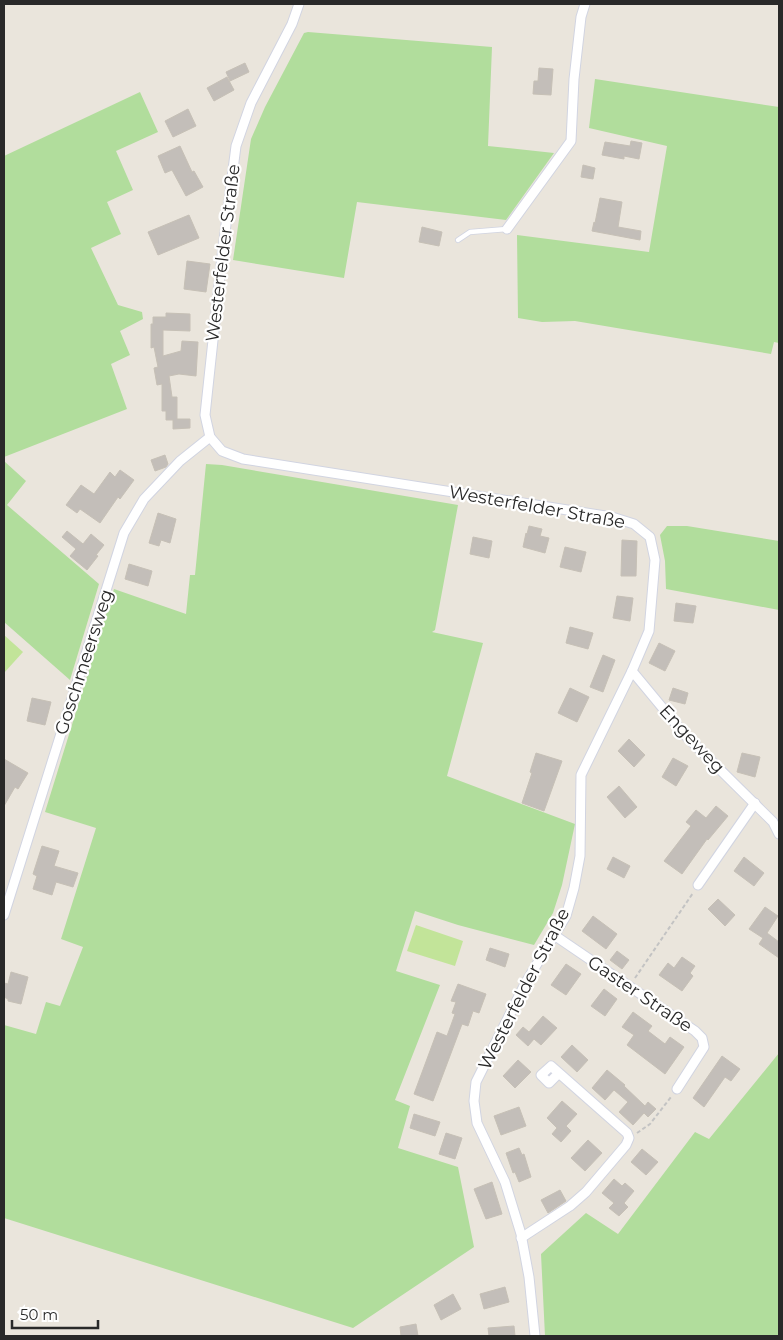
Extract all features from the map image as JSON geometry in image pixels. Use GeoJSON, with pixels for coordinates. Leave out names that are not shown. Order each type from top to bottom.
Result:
{"type":"FeatureCollection","features":[{"type":"Feature","properties":{"kind":"street","name":"Westerfelder Straße"},"geometry":{"type":"LineString","coordinates":[[299,4],[292,24],[251,103],[236,146],[205,415],[210,437],[222,451],[243,459],[612,517],[634,524],[650,537],[655,560],[649,631],[632,671],[581,775],[580,856],[566,916],[526,982],[476,1082],[474,1101],[477,1123],[504,1182],[521,1238],[529,1277],[535,1336]]}},
{"type":"Feature","properties":{"kind":"street"},"geometry":{"type":"LineString","coordinates":[[507,230],[571,141],[574,79],[584,4]]}},
{"type":"Feature","properties":{"kind":"street","name":"Goschmeersweg"},"geometry":{"type":"LineString","coordinates":[[4,915],[124,533],[144,499],[180,461],[210,437]]}},
{"type":"Feature","properties":{"kind":"street","name":"Engeweg"},"geometry":{"type":"LineString","coordinates":[[632,671],[685,735],[773,822],[779,834]]}},
{"type":"Feature","properties":{"kind":"street"},"geometry":{"type":"LineString","coordinates":[[698,886],[755,803]]}},
{"type":"Feature","properties":{"kind":"street","name":"Gaster Straße"},"geometry":{"type":"LineString","coordinates":[[554,935],[695,1031],[702,1038],[704,1047],[678,1089]]}},
{"type":"Feature","properties":{"kind":"street"},"geometry":{"type":"LineString","coordinates":[[521,1238],[570,1206],[586,1192],[626,1145],[629,1138],[627,1133],[559,1073]]}},
{"type":"Feature","properties":{"kind":"lane"},"geometry":{"type":"LineString","coordinates":[[458,240],[470,232],[507,230]]}},
{"type":"Feature","properties":{"kind":"path"},"geometry":{"type":"LineString","coordinates":[[630,986],[698,886]]}},
{"type":"Feature","properties":{"kind":"path"},"geometry":{"type":"LineString","coordinates":[[629,1138],[650,1124],[678,1089]]}},
{"type":"Feature","properties":{"kind":"green space"},"geometry":{"type":"Polygon","coordinates":[[[304,33],[492,47],[488,146],[554,153],[506,220],[357,202],[344,278],[233,260],[251,139],[265,107],[304,33]]]}},
{"type":"Feature","properties":{"kind":"green space"},"geometry":{"type":"Polygon","coordinates":[[[595,79],[779,107],[779,343],[774,342],[771,354],[575,321],[542,322],[518,318],[517,235],[649,252],[667,146],[589,128],[595,79]]]}},
{"type":"Feature","properties":{"kind":"green space"},"geometry":{"type":"Polygon","coordinates":[[[140,92],[158,132],[116,151],[133,190],[107,202],[121,234],[91,248],[118,305],[142,312],[143,319],[120,331],[130,355],[111,364],[127,409],[4,457],[4,156],[140,92]]]}},
{"type":"Feature","properties":{"kind":"green space"},"geometry":{"type":"Polygon","coordinates":[[[4,461],[26,481],[7,505],[99,584],[70,680],[4,622],[4,461]]]}},
{"type":"Feature","properties":{"kind":"green space"},"geometry":{"type":"Polygon","coordinates":[[[206,464],[222,465],[458,505],[435,630],[432,632],[483,643],[447,776],[575,824],[562,885],[553,913],[534,945],[458,925],[415,911],[396,971],[440,985],[395,1100],[410,1106],[398,1148],[458,1167],[474,1247],[353,1328],[4,1218],[4,1025],[36,1034],[46,1002],[60,1006],[83,947],[61,939],[96,828],[45,812],[114,589],[186,614],[190,575],[195,575],[206,464]]]}},
{"type":"Feature","properties":{"kind":"green space"},"geometry":{"type":"Polygon","coordinates":[[[667,526],[687,526],[779,541],[779,610],[666,589],[665,561],[660,535],[667,526]]]}},
{"type":"Feature","properties":{"kind":"green space"},"geometry":{"type":"Polygon","coordinates":[[[4,635],[23,652],[4,673],[4,635]]]}},
{"type":"Feature","properties":{"kind":"green space"},"geometry":{"type":"Polygon","coordinates":[[[416,925],[463,941],[455,966],[407,951],[416,925]]]}},
{"type":"Feature","properties":{"kind":"green space"},"geometry":{"type":"Polygon","coordinates":[[[779,1053],[779,1336],[545,1336],[541,1254],[586,1213],[618,1234],[695,1132],[709,1139],[779,1053]]]}},
{"type":"Feature","properties":{"kind":"building"},"geometry":{"type":"Polygon","coordinates":[[[245,63],[249,72],[230,81],[226,72],[245,63]]]}},
{"type":"Feature","properties":{"kind":"building"},"geometry":{"type":"Polygon","coordinates":[[[539,68],[553,69],[551,95],[533,94],[534,81],[538,81],[539,68]]]}},
{"type":"Feature","properties":{"kind":"building"},"geometry":{"type":"Polygon","coordinates":[[[227,77],[234,90],[214,101],[207,88],[227,77]]]}},
{"type":"Feature","properties":{"kind":"building"},"geometry":{"type":"Polygon","coordinates":[[[188,109],[196,126],[173,137],[165,121],[188,109]]]}},
{"type":"Feature","properties":{"kind":"building"},"geometry":{"type":"Polygon","coordinates":[[[631,141],[642,143],[639,159],[624,156],[624,159],[602,155],[605,142],[630,146],[631,141]]]}},
{"type":"Feature","properties":{"kind":"building"},"geometry":{"type":"Polygon","coordinates":[[[180,146],[192,172],[194,171],[203,187],[186,196],[172,170],[165,173],[158,156],[180,146]]]}},
{"type":"Feature","properties":{"kind":"building"},"geometry":{"type":"Polygon","coordinates":[[[583,165],[595,168],[593,179],[581,177],[583,165]]]}},
{"type":"Feature","properties":{"kind":"building"},"geometry":{"type":"Polygon","coordinates":[[[600,198],[622,202],[618,227],[641,231],[640,240],[592,231],[600,198]]]}},
{"type":"Feature","properties":{"kind":"building"},"geometry":{"type":"Polygon","coordinates":[[[189,215],[199,238],[158,255],[148,232],[189,215]]]}},
{"type":"Feature","properties":{"kind":"building"},"geometry":{"type":"Polygon","coordinates":[[[422,227],[442,232],[439,246],[419,242],[422,227]]]}},
{"type":"Feature","properties":{"kind":"building"},"geometry":{"type":"Polygon","coordinates":[[[187,261],[210,264],[206,292],[184,289],[187,261]]]}},
{"type":"Feature","properties":{"kind":"building"},"geometry":{"type":"Polygon","coordinates":[[[166,313],[190,314],[190,331],[163,330],[163,356],[181,351],[182,341],[198,342],[196,376],[179,374],[169,376],[172,397],[177,397],[177,419],[190,419],[190,428],[173,429],[173,420],[166,420],[166,411],[162,411],[162,384],[157,385],[154,368],[158,367],[154,347],[151,348],[151,324],[153,324],[153,317],[166,317],[166,313]]]}},
{"type":"Feature","properties":{"kind":"building"},"geometry":{"type":"Polygon","coordinates":[[[165,455],[168,464],[166,467],[155,471],[151,460],[165,455]]]}},
{"type":"Feature","properties":{"kind":"building"},"geometry":{"type":"Polygon","coordinates":[[[120,470],[134,480],[120,499],[118,497],[100,523],[80,509],[77,513],[66,505],[81,485],[94,494],[110,472],[115,477],[120,470]]]}},
{"type":"Feature","properties":{"kind":"building"},"geometry":{"type":"Polygon","coordinates":[[[158,513],[176,519],[170,543],[161,540],[159,546],[149,543],[158,513]]]}},
{"type":"Feature","properties":{"kind":"building"},"geometry":{"type":"Polygon","coordinates":[[[529,526],[542,529],[540,536],[549,538],[545,553],[523,547],[529,526]]]}},
{"type":"Feature","properties":{"kind":"building"},"geometry":{"type":"Polygon","coordinates":[[[67,531],[83,544],[91,534],[104,545],[87,570],[70,556],[76,549],[62,537],[67,531]]]}},
{"type":"Feature","properties":{"kind":"building"},"geometry":{"type":"Polygon","coordinates":[[[473,537],[492,541],[489,558],[470,554],[473,537]]]}},
{"type":"Feature","properties":{"kind":"building"},"geometry":{"type":"Polygon","coordinates":[[[622,540],[637,541],[636,576],[621,576],[622,540]]]}},
{"type":"Feature","properties":{"kind":"building"},"geometry":{"type":"Polygon","coordinates":[[[565,547],[586,552],[581,572],[560,567],[565,547]]]}},
{"type":"Feature","properties":{"kind":"building"},"geometry":{"type":"Polygon","coordinates":[[[129,564],[152,571],[148,586],[125,579],[129,564]]]}},
{"type":"Feature","properties":{"kind":"building"},"geometry":{"type":"Polygon","coordinates":[[[617,596],[633,598],[630,621],[613,618],[617,596]]]}},
{"type":"Feature","properties":{"kind":"building"},"geometry":{"type":"Polygon","coordinates":[[[676,603],[696,606],[693,623],[674,621],[676,603]]]}},
{"type":"Feature","properties":{"kind":"building"},"geometry":{"type":"Polygon","coordinates":[[[570,627],[593,633],[588,649],[566,643],[570,627]]]}},
{"type":"Feature","properties":{"kind":"building"},"geometry":{"type":"Polygon","coordinates":[[[659,643],[675,651],[665,671],[649,663],[659,643]]]}},
{"type":"Feature","properties":{"kind":"building"},"geometry":{"type":"Polygon","coordinates":[[[603,655],[615,660],[603,692],[590,687],[603,655]]]}},
{"type":"Feature","properties":{"kind":"building"},"geometry":{"type":"Polygon","coordinates":[[[570,688],[589,697],[577,722],[558,713],[570,688]]]}},
{"type":"Feature","properties":{"kind":"building"},"geometry":{"type":"Polygon","coordinates":[[[673,688],[688,693],[685,704],[669,700],[673,688]]]}},
{"type":"Feature","properties":{"kind":"building"},"geometry":{"type":"Polygon","coordinates":[[[32,698],[51,702],[45,725],[27,721],[32,698]]]}},
{"type":"Feature","properties":{"kind":"building"},"geometry":{"type":"Polygon","coordinates":[[[629,739],[645,755],[634,767],[618,751],[629,739]]]}},
{"type":"Feature","properties":{"kind":"building"},"geometry":{"type":"Polygon","coordinates":[[[536,753],[562,761],[544,811],[522,803],[532,773],[530,772],[536,753]]]}},
{"type":"Feature","properties":{"kind":"building"},"geometry":{"type":"Polygon","coordinates":[[[742,753],[760,757],[755,777],[737,772],[742,753]]]}},
{"type":"Feature","properties":{"kind":"building"},"geometry":{"type":"Polygon","coordinates":[[[673,758],[688,766],[676,786],[662,777],[673,758]]]}},
{"type":"Feature","properties":{"kind":"building"},"geometry":{"type":"Polygon","coordinates":[[[4,759],[28,773],[18,789],[15,787],[4,806],[4,759]]]}},
{"type":"Feature","properties":{"kind":"building"},"geometry":{"type":"Polygon","coordinates":[[[619,786],[637,807],[625,818],[607,797],[619,786]]]}},
{"type":"Feature","properties":{"kind":"building"},"geometry":{"type":"Polygon","coordinates":[[[716,806],[728,816],[707,839],[682,874],[664,861],[691,826],[686,822],[696,810],[706,818],[716,806]]]}},
{"type":"Feature","properties":{"kind":"building"},"geometry":{"type":"Polygon","coordinates":[[[42,846],[59,851],[54,866],[78,873],[73,887],[56,882],[52,895],[33,889],[37,876],[33,874],[42,846]]]}},
{"type":"Feature","properties":{"kind":"building"},"geometry":{"type":"Polygon","coordinates":[[[613,857],[630,866],[624,878],[607,869],[613,857]]]}},
{"type":"Feature","properties":{"kind":"building"},"geometry":{"type":"Polygon","coordinates":[[[744,857],[764,873],[754,886],[734,871],[744,857]]]}},
{"type":"Feature","properties":{"kind":"building"},"geometry":{"type":"Polygon","coordinates":[[[718,899],[735,915],[725,926],[708,909],[718,899]]]}},
{"type":"Feature","properties":{"kind":"building"},"geometry":{"type":"Polygon","coordinates":[[[765,907],[778,916],[767,933],[779,942],[779,958],[759,944],[763,938],[749,929],[765,907]]]}},
{"type":"Feature","properties":{"kind":"building"},"geometry":{"type":"Polygon","coordinates":[[[593,916],[617,934],[606,949],[582,931],[593,916]]]}},
{"type":"Feature","properties":{"kind":"building"},"geometry":{"type":"Polygon","coordinates":[[[490,948],[509,954],[505,967],[486,960],[490,948]]]}},
{"type":"Feature","properties":{"kind":"building"},"geometry":{"type":"Polygon","coordinates":[[[617,951],[629,960],[622,969],[610,960],[617,951]]]}},
{"type":"Feature","properties":{"kind":"building"},"geometry":{"type":"Polygon","coordinates":[[[682,957],[695,966],[690,973],[693,976],[682,991],[659,975],[668,963],[674,968],[682,957]]]}},
{"type":"Feature","properties":{"kind":"building"},"geometry":{"type":"Polygon","coordinates":[[[566,964],[581,974],[566,995],[551,985],[566,964]]]}},
{"type":"Feature","properties":{"kind":"building"},"geometry":{"type":"Polygon","coordinates":[[[11,972],[28,977],[21,1004],[8,1001],[4,997],[4,983],[8,984],[11,972]]]}},
{"type":"Feature","properties":{"kind":"building"},"geometry":{"type":"Polygon","coordinates":[[[458,984],[486,994],[479,1013],[473,1011],[468,1026],[462,1024],[433,1101],[414,1094],[437,1032],[447,1036],[455,1014],[452,1013],[456,1002],[451,1001],[458,984]]]}},
{"type":"Feature","properties":{"kind":"building"},"geometry":{"type":"Polygon","coordinates":[[[604,989],[617,999],[605,1016],[591,1006],[604,989]]]}},
{"type":"Feature","properties":{"kind":"building"},"geometry":{"type":"Polygon","coordinates":[[[633,1012],[652,1026],[648,1031],[665,1044],[670,1037],[684,1047],[665,1074],[627,1045],[634,1035],[622,1027],[633,1012]]]}},
{"type":"Feature","properties":{"kind":"building"},"geometry":{"type":"Polygon","coordinates":[[[543,1016],[557,1028],[541,1045],[534,1039],[528,1046],[516,1035],[523,1027],[529,1032],[543,1016]]]}},
{"type":"Feature","properties":{"kind":"building"},"geometry":{"type":"Polygon","coordinates":[[[572,1045],[588,1060],[577,1072],[561,1057],[572,1045]]]}},
{"type":"Feature","properties":{"kind":"building"},"geometry":{"type":"Polygon","coordinates":[[[722,1056],[740,1069],[731,1081],[725,1077],[704,1107],[693,1098],[722,1056]]]}},
{"type":"Feature","properties":{"kind":"building"},"geometry":{"type":"Polygon","coordinates":[[[518,1060],[531,1072],[515,1088],[503,1076],[518,1060]]]}},
{"type":"Feature","properties":{"kind":"building"},"geometry":{"type":"Polygon","coordinates":[[[607,1070],[645,1106],[648,1102],[656,1109],[648,1117],[644,1113],[633,1125],[619,1112],[628,1102],[614,1090],[605,1100],[592,1088],[607,1070]]]}},
{"type":"Feature","properties":{"kind":"building"},"geometry":{"type":"Polygon","coordinates":[[[562,1101],[577,1114],[566,1126],[571,1131],[561,1142],[552,1134],[557,1128],[547,1118],[562,1101]]]}},
{"type":"Feature","properties":{"kind":"building"},"geometry":{"type":"Polygon","coordinates":[[[519,1107],[526,1126],[501,1135],[494,1116],[519,1107]]]}},
{"type":"Feature","properties":{"kind":"building"},"geometry":{"type":"Polygon","coordinates":[[[414,1114],[440,1122],[435,1136],[410,1128],[414,1114]]]}},
{"type":"Feature","properties":{"kind":"building"},"geometry":{"type":"Polygon","coordinates":[[[446,1133],[462,1138],[455,1159],[439,1154],[446,1133]]]}},
{"type":"Feature","properties":{"kind":"building"},"geometry":{"type":"Polygon","coordinates":[[[588,1140],[602,1153],[585,1171],[571,1158],[588,1140]]]}},
{"type":"Feature","properties":{"kind":"building"},"geometry":{"type":"Polygon","coordinates":[[[519,1148],[522,1155],[524,1154],[531,1177],[519,1182],[515,1172],[513,1173],[506,1153],[519,1148]]]}},
{"type":"Feature","properties":{"kind":"building"},"geometry":{"type":"Polygon","coordinates":[[[642,1149],[658,1162],[646,1175],[631,1162],[642,1149]]]}},
{"type":"Feature","properties":{"kind":"building"},"geometry":{"type":"Polygon","coordinates":[[[614,1179],[622,1186],[625,1183],[634,1191],[624,1203],[628,1207],[619,1216],[609,1208],[614,1203],[602,1193],[614,1179]]]}},
{"type":"Feature","properties":{"kind":"building"},"geometry":{"type":"Polygon","coordinates":[[[492,1182],[502,1214],[486,1219],[474,1189],[492,1182]]]}},
{"type":"Feature","properties":{"kind":"building"},"geometry":{"type":"Polygon","coordinates":[[[560,1190],[566,1201],[548,1213],[541,1200],[560,1190]]]}},
{"type":"Feature","properties":{"kind":"building"},"geometry":{"type":"Polygon","coordinates":[[[505,1287],[509,1302],[484,1309],[480,1294],[505,1287]]]}},
{"type":"Feature","properties":{"kind":"building"},"geometry":{"type":"Polygon","coordinates":[[[453,1294],[461,1309],[441,1320],[434,1305],[453,1294]]]}},
{"type":"Feature","properties":{"kind":"building"},"geometry":{"type":"Polygon","coordinates":[[[416,1324],[418,1336],[401,1336],[400,1327],[416,1324]]]}},
{"type":"Feature","properties":{"kind":"building"},"geometry":{"type":"Polygon","coordinates":[[[514,1326],[515,1336],[489,1336],[488,1328],[514,1326]]]}}]}
